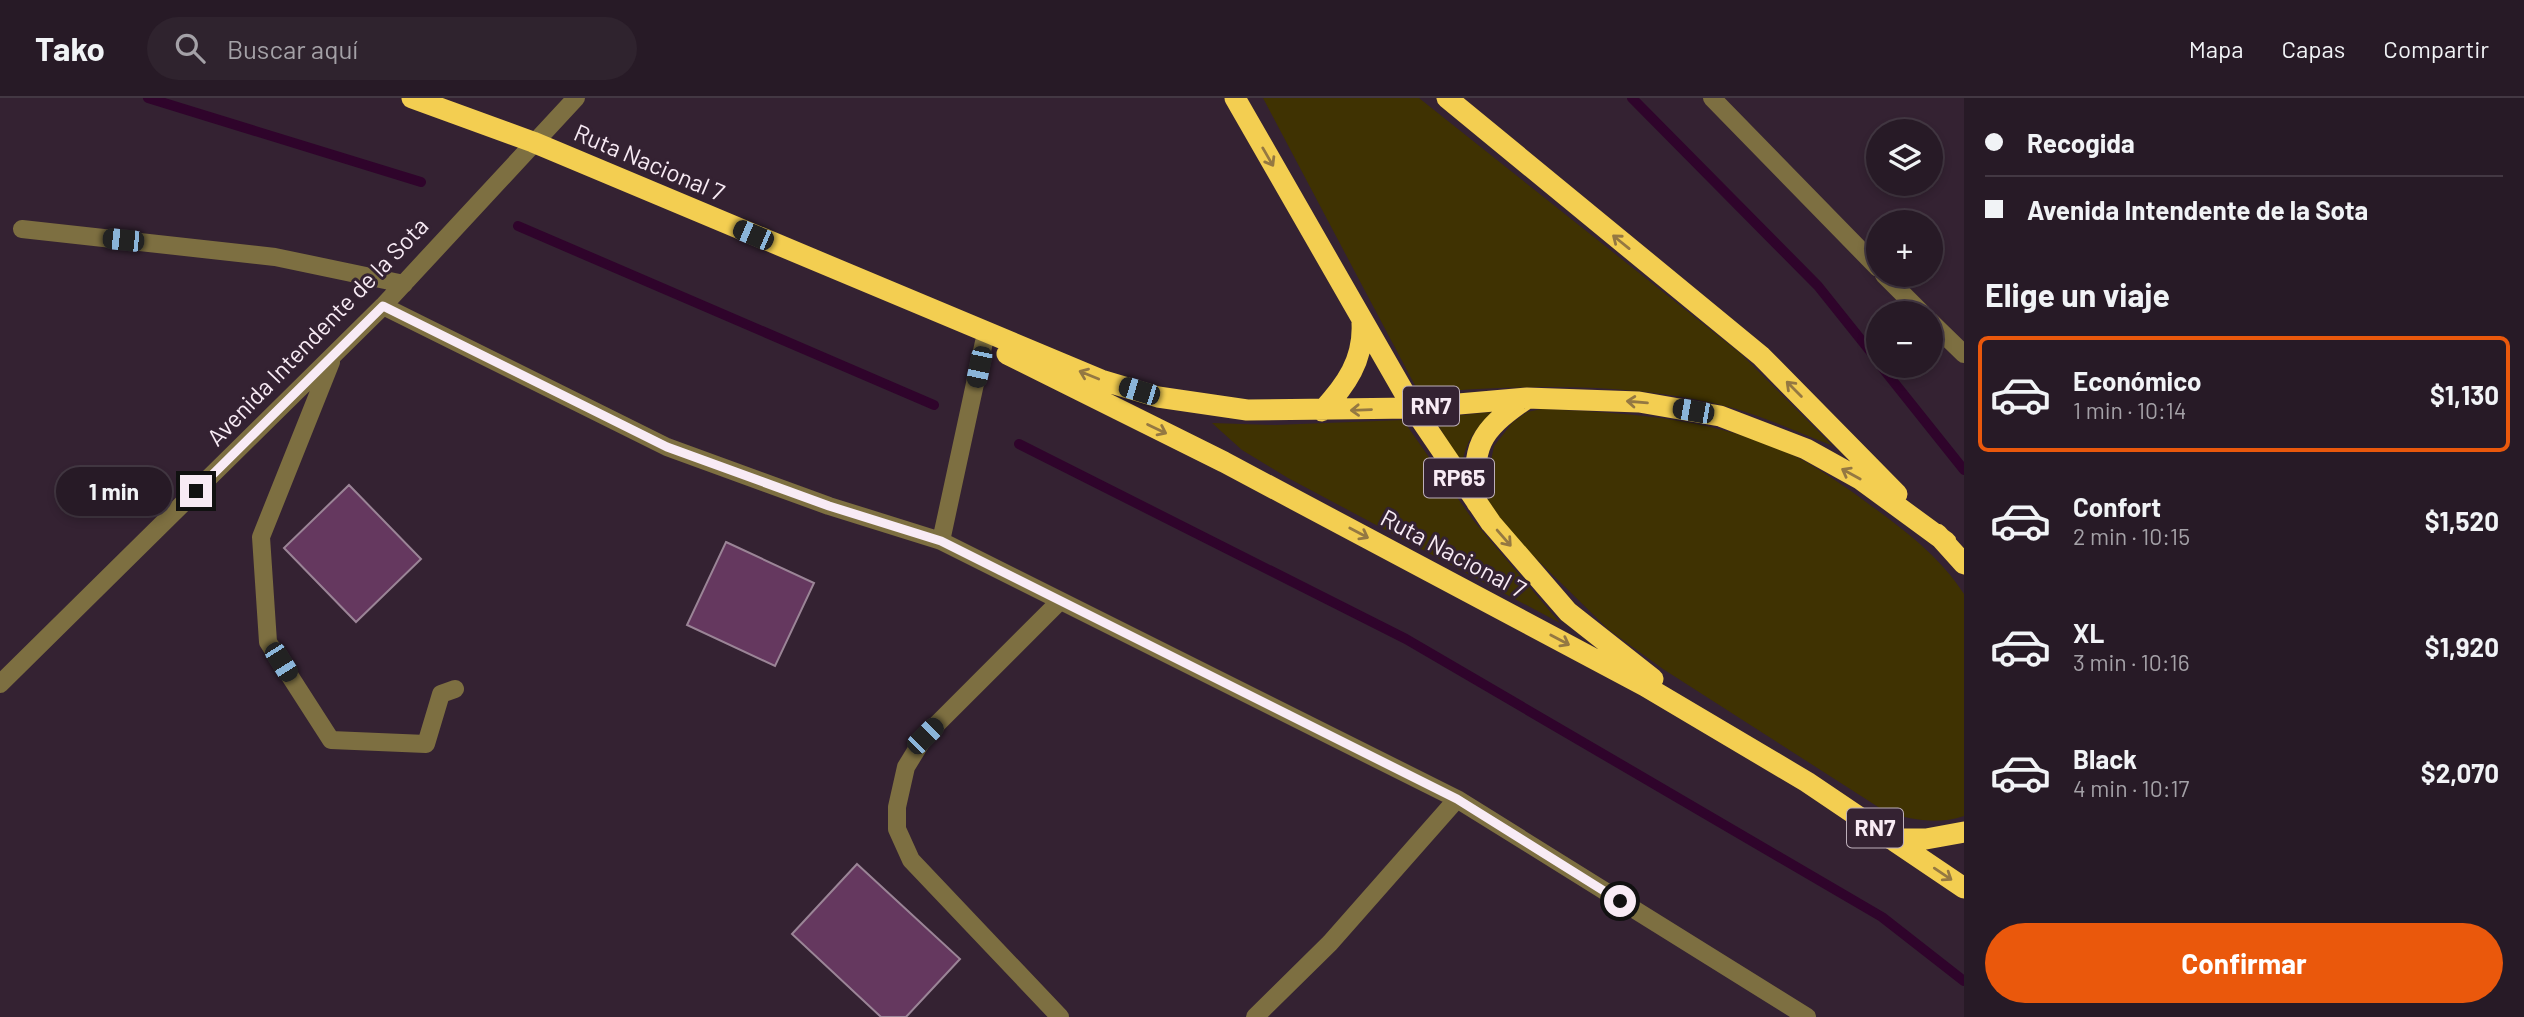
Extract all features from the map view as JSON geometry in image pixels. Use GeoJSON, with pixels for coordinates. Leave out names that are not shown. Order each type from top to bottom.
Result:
{"type":"FeatureCollection","features":[{"type":"Feature","properties":{"kind":"highway","name":"RN7"},"geometry":{"type":"LineString","coordinates":[[412,98],[533,142]]}},
{"type":"Feature","properties":{"kind":"highway","name":"RP65"},"geometry":{"type":"LineString","coordinates":[[1235,98],[1413,408],[1478,504],[1568,612],[1652,678],[1784,769]]}},
{"type":"Feature","properties":{"kind":"highway"},"geometry":{"type":"LineString","coordinates":[[1447,98],[1761,356],[1945,542]]}},
{"type":"Feature","properties":{"kind":"highway","name":"Ruta Nacional 7"},"geometry":{"type":"LineString","coordinates":[[533,142],[1101,380],[1158,397],[1247,410],[1322,411],[1413,408],[1527,398],[1639,402],[1720,416],[1806,449],[1860,479],[1945,542]]}},
{"type":"Feature","properties":{"kind":"highway","name":"Ruta Nacional 7"},"geometry":{"type":"LineString","coordinates":[[900,297],[1224,462],[1597,660],[1784,769],[1964,888]]}},
{"type":"Feature","properties":{"kind":"highway"},"geometry":{"type":"LineString","coordinates":[[1322,411],[1345,386],[1356,365],[1363,344],[1362,321]]}},
{"type":"Feature","properties":{"kind":"highway"},"geometry":{"type":"LineString","coordinates":[[1478,504],[1475,456],[1485,435],[1499,417],[1527,398]]}},
{"type":"Feature","properties":{"kind":"highway","name":"RN7"},"geometry":{"type":"LineString","coordinates":[[1945,542],[1964,564]]}},
{"type":"Feature","properties":{"kind":"highway"},"geometry":{"type":"LineString","coordinates":[[1891,839],[1926,839],[1964,832]]}},
{"type":"Feature","properties":{"kind":"street","name":"Avenida Intendente de la Sota"},"geometry":{"type":"LineString","coordinates":[[0,684],[383,306],[576,98]]}},
{"type":"Feature","properties":{"kind":"street"},"geometry":{"type":"LineString","coordinates":[[1712,98],[1866,256]]}},
{"type":"Feature","properties":{"kind":"street"},"geometry":{"type":"LineString","coordinates":[[22,229],[275,257],[404,284]]}},
{"type":"Feature","properties":{"kind":"street"},"geometry":{"type":"LineString","coordinates":[[1896,287],[1910,301]]}},
{"type":"Feature","properties":{"kind":"street"},"geometry":{"type":"LineString","coordinates":[[383,306],[667,447],[829,506],[941,541],[1457,799],[1807,1017]]}},
{"type":"Feature","properties":{"kind":"street"},"geometry":{"type":"LineString","coordinates":[[1943,334],[1964,354]]}},
{"type":"Feature","properties":{"kind":"street"},"geometry":{"type":"LineString","coordinates":[[941,541],[984,342]]}},
{"type":"Feature","properties":{"kind":"street"},"geometry":{"type":"LineString","coordinates":[[334,355],[261,537],[268,642],[331,740],[426,744],[441,694],[455,689]]}},
{"type":"Feature","properties":{"kind":"street"},"geometry":{"type":"LineString","coordinates":[[1059,1017],[911,860],[897,829],[897,807],[906,767],[925,736],[1060,601]]}},
{"type":"Feature","properties":{"kind":"street"},"geometry":{"type":"LineString","coordinates":[[1255,1017],[1330,943],[1457,799]]}},
{"type":"Feature","properties":{"kind":"shaded area"},"geometry":{"type":"Polygon","coordinates":[[[1263,98],[1419,98],[1741,354],[1833,446],[1733,408],[1656,393],[1537,387],[1419,393],[1263,98]]]}},
{"type":"Feature","properties":{"kind":"shaded area"},"geometry":{"type":"Polygon","coordinates":[[[1542,409],[1677,420],[1743,436],[1775,447],[1835,480],[1926,550],[1947,571],[1964,594],[1964,816],[1925,820],[1886,812],[1663,669],[1609,630],[1513,536],[1488,502],[1488,476],[1494,446],[1512,423],[1527,412],[1542,409]]]}},
{"type":"Feature","properties":{"kind":"shaded area"},"geometry":{"type":"Polygon","coordinates":[[[1492,412],[1472,436],[1462,465],[1434,418],[1492,412]]]}},
{"type":"Feature","properties":{"kind":"shaded area"},"geometry":{"type":"Polygon","coordinates":[[[1403,420],[1473,520],[1560,623],[1288,478],[1242,450],[1212,423],[1275,425],[1403,420]]]}},
{"type":"Feature","properties":{"kind":"building"},"geometry":{"type":"Polygon","coordinates":[[[349,485],[421,559],[356,622],[284,548],[349,485]]]}},
{"type":"Feature","properties":{"kind":"building"},"geometry":{"type":"Polygon","coordinates":[[[726,542],[814,583],[775,666],[687,625],[726,542]]]}},
{"type":"Feature","properties":{"kind":"building"},"geometry":{"type":"Polygon","coordinates":[[[857,864],[960,959],[906,1017],[881,1017],[792,934],[857,864]]]}},
{"type":"Feature","properties":{"kind":"waterway"},"geometry":{"type":"LineString","coordinates":[[148,98],[421,182]]}},
{"type":"Feature","properties":{"kind":"waterway"},"geometry":{"type":"LineString","coordinates":[[1632,98],[1818,286],[1866,346]]}},
{"type":"Feature","properties":{"kind":"waterway"},"geometry":{"type":"LineString","coordinates":[[518,226],[934,405]]}},
{"type":"Feature","properties":{"kind":"waterway"},"geometry":{"type":"LineString","coordinates":[[1891,378],[1964,470]]}},
{"type":"Feature","properties":{"kind":"waterway"},"geometry":{"type":"LineString","coordinates":[[1019,444],[1406,639],[1882,917],[1964,981]]}},
{"type":"Feature","properties":{"kind":"route"},"geometry":{"type":"LineString","coordinates":[[196,491],[383,306],[667,447],[829,506],[941,541],[1457,799],[1620,901]]}}]}
